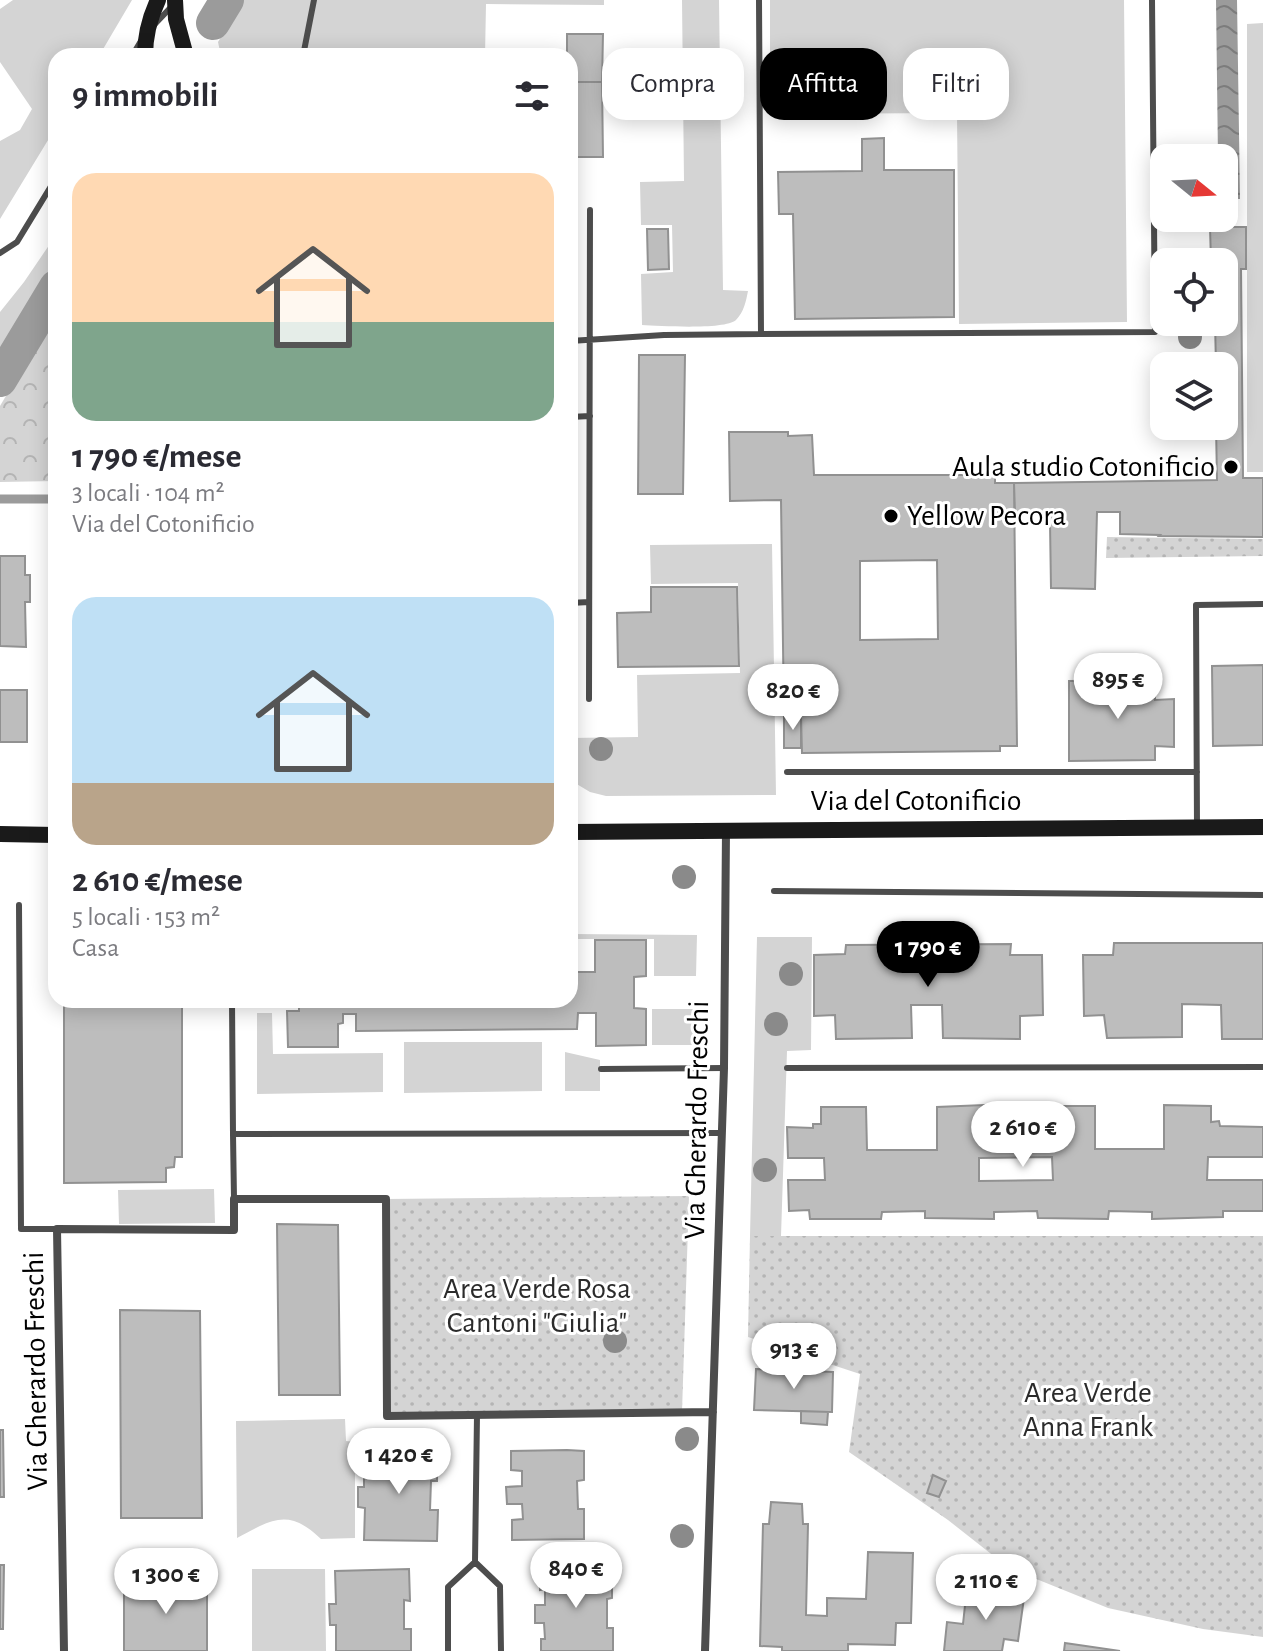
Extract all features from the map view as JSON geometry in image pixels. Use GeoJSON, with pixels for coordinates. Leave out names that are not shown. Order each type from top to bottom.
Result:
{"type":"FeatureCollection","features":[{"type":"Feature","properties":{"kind":"main road"},"geometry":{"type":"LineString","coordinates":[[145,48],[148,22],[170,1],[183,48]]}},
{"type":"Feature","properties":{"kind":"main road","name":"Via del Cotonificio"},"geometry":{"type":"LineString","coordinates":[[578,832],[1263,827]]}},
{"type":"Feature","properties":{"kind":"main road"},"geometry":{"type":"LineString","coordinates":[[0,834],[48,835]]}},
{"type":"Feature","properties":{"kind":"street","name":"Via Gherardo Freschi"},"geometry":{"type":"LineString","coordinates":[[705,1651],[724,1068],[726,830]]}},
{"type":"Feature","properties":{"kind":"street","name":"Via Gherardo Freschi"},"geometry":{"type":"LineString","coordinates":[[64,1651],[57,1229],[234,1230],[234,1199]]}},
{"type":"Feature","properties":{"kind":"street"},"geometry":{"type":"LineString","coordinates":[[234,1199],[386,1199],[387,1416],[713,1412]]}},
{"type":"Feature","properties":{"kind":"lane"},"geometry":{"type":"LineString","coordinates":[[305,48],[314,0]]}},
{"type":"Feature","properties":{"kind":"lane"},"geometry":{"type":"LineString","coordinates":[[759,0],[761,334]]}},
{"type":"Feature","properties":{"kind":"lane"},"geometry":{"type":"LineString","coordinates":[[578,340],[664,335],[1155,332],[1152,0]]}},
{"type":"Feature","properties":{"kind":"lane"},"geometry":{"type":"LineString","coordinates":[[137,48],[145,35]]}},
{"type":"Feature","properties":{"kind":"lane"},"geometry":{"type":"LineString","coordinates":[[0,253],[17,242],[48,191]]}},
{"type":"Feature","properties":{"kind":"lane"},"geometry":{"type":"LineString","coordinates":[[589,699],[590,210]]}},
{"type":"Feature","properties":{"kind":"lane"},"geometry":{"type":"LineString","coordinates":[[578,417],[590,416]]}},
{"type":"Feature","properties":{"kind":"lane"},"geometry":{"type":"LineString","coordinates":[[578,603],[589,602]]}},
{"type":"Feature","properties":{"kind":"lane"},"geometry":{"type":"LineString","coordinates":[[1197,827],[1196,605],[1263,604]]}},
{"type":"Feature","properties":{"kind":"lane"},"geometry":{"type":"LineString","coordinates":[[787,772],[1197,772]]}},
{"type":"Feature","properties":{"kind":"lane"},"geometry":{"type":"LineString","coordinates":[[774,891],[1263,895]]}},
{"type":"Feature","properties":{"kind":"lane"},"geometry":{"type":"LineString","coordinates":[[19,905],[21,1229],[57,1229]]}},
{"type":"Feature","properties":{"kind":"lane"},"geometry":{"type":"LineString","coordinates":[[232,1008],[234,1199]]}},
{"type":"Feature","properties":{"kind":"lane"},"geometry":{"type":"LineString","coordinates":[[787,1068],[1263,1067]]}},
{"type":"Feature","properties":{"kind":"lane"},"geometry":{"type":"LineString","coordinates":[[601,1069],[724,1068]]}},
{"type":"Feature","properties":{"kind":"lane"},"geometry":{"type":"LineString","coordinates":[[233,1134],[722,1133]]}},
{"type":"Feature","properties":{"kind":"lane"},"geometry":{"type":"LineString","coordinates":[[448,1651],[448,1587],[475,1562],[477,1415]]}},
{"type":"Feature","properties":{"kind":"lane"},"geometry":{"type":"LineString","coordinates":[[475,1562],[500,1586],[501,1651]]}},
{"type":"Feature","properties":{"kind":"green space"},"geometry":{"type":"Polygon","coordinates":[[[13,0],[132,0],[104,48],[48,48],[48,140],[0,219],[0,141],[20,130],[32,109],[0,62],[0,9],[13,0]]]}},
{"type":"Feature","properties":{"kind":"green space"},"geometry":{"type":"Polygon","coordinates":[[[244,0],[604,0],[604,5],[486,4],[485,48],[219,48],[218,42],[244,0]]]}},
{"type":"Feature","properties":{"kind":"green space"},"geometry":{"type":"Polygon","coordinates":[[[682,0],[719,0],[720,48],[683,48],[682,0]]]}},
{"type":"Feature","properties":{"kind":"green space"},"geometry":{"type":"Polygon","coordinates":[[[770,0],[1124,0],[1127,322],[959,324],[957,120],[1009,120],[1009,48],[903,48],[903,113],[887,113],[887,48],[770,48],[770,0]]]}},
{"type":"Feature","properties":{"kind":"green space"},"geometry":{"type":"Polygon","coordinates":[[[1263,23],[1263,472],[1247,472],[1247,24],[1263,23]]]}},
{"type":"Feature","properties":{"kind":"green space"},"geometry":{"type":"Polygon","coordinates":[[[683,120],[721,120],[723,290],[748,291],[744,306],[741,314],[730,323],[692,327],[642,325],[641,274],[673,272],[672,225],[641,225],[640,182],[684,181],[683,120]]]}},
{"type":"Feature","properties":{"kind":"green space"},"geometry":{"type":"Polygon","coordinates":[[[48,247],[48,284],[0,365],[0,312],[48,247]]]}},
{"type":"Feature","properties":{"kind":"green space"},"geometry":{"type":"Polygon","coordinates":[[[48,325],[48,481],[0,482],[0,406],[48,325]]]}},
{"type":"Feature","properties":{"kind":"green space"},"geometry":{"type":"Polygon","coordinates":[[[1107,537],[1263,539],[1263,556],[1106,558],[1107,537]]]}},
{"type":"Feature","properties":{"kind":"green space"},"geometry":{"type":"Polygon","coordinates":[[[772,544],[776,795],[606,796],[578,785],[578,738],[638,737],[637,675],[740,673],[738,583],[651,584],[650,545],[772,544]]]}},
{"type":"Feature","properties":{"kind":"green space"},"geometry":{"type":"Polygon","coordinates":[[[578,934],[697,935],[696,976],[654,976],[654,939],[578,939],[578,934]]]}},
{"type":"Feature","properties":{"kind":"green space"},"geometry":{"type":"Polygon","coordinates":[[[757,937],[812,937],[811,1050],[787,1051],[781,1236],[750,1236],[757,937]]]}},
{"type":"Feature","properties":{"kind":"green space"},"geometry":{"type":"Polygon","coordinates":[[[652,1009],[694,1009],[693,1045],[652,1045],[652,1009]]]}},
{"type":"Feature","properties":{"kind":"green space"},"geometry":{"type":"Polygon","coordinates":[[[257,1013],[272,1013],[273,1054],[383,1053],[383,1092],[257,1094],[257,1013]]]}},
{"type":"Feature","properties":{"kind":"green space"},"geometry":{"type":"Polygon","coordinates":[[[404,1042],[542,1042],[542,1091],[404,1093],[404,1042]]]}},
{"type":"Feature","properties":{"kind":"green space"},"geometry":{"type":"Polygon","coordinates":[[[565,1052],[600,1060],[600,1091],[565,1091],[565,1052]]]}},
{"type":"Feature","properties":{"kind":"green space"},"geometry":{"type":"Polygon","coordinates":[[[214,1189],[215,1223],[119,1224],[118,1190],[214,1189]]]}},
{"type":"Feature","properties":{"kind":"green space","name":"Area Verde Rosa Cantoni \"Giulia\""},"geometry":{"type":"Polygon","coordinates":[[[689,1196],[682,1412],[387,1416],[386,1199],[689,1196]]]}},
{"type":"Feature","properties":{"kind":"green space","name":"Area Verde Anna Frank"},"geometry":{"type":"Polygon","coordinates":[[[750,1236],[1263,1236],[1263,1637],[1203,1629],[1108,1608],[1009,1568],[948,1520],[849,1452],[860,1374],[748,1337],[750,1236]]]}},
{"type":"Feature","properties":{"kind":"green space"},"geometry":{"type":"Polygon","coordinates":[[[345,1419],[346,1441],[355,1442],[355,1538],[321,1539],[299,1523],[280,1520],[237,1538],[236,1421],[345,1419]]]}},
{"type":"Feature","properties":{"kind":"green space"},"geometry":{"type":"Polygon","coordinates":[[[252,1569],[325,1569],[326,1651],[252,1651],[252,1569]]]}},
{"type":"Feature","properties":{"kind":"water"},"geometry":{"type":"Polygon","coordinates":[[[1216,0],[1237,0],[1240,199],[1238,144],[1218,144],[1216,0]]]}},
{"type":"Feature","properties":{"kind":"building"},"geometry":{"type":"Polygon","coordinates":[[[567,34],[603,34],[602,82],[578,82],[578,48],[567,48],[567,34]]]}},
{"type":"Feature","properties":{"kind":"building"},"geometry":{"type":"Polygon","coordinates":[[[578,82],[602,82],[603,157],[578,157],[578,82]]]}},
{"type":"Feature","properties":{"kind":"building"},"geometry":{"type":"Polygon","coordinates":[[[884,138],[884,170],[954,170],[954,317],[795,319],[793,214],[779,214],[778,172],[862,171],[862,139],[884,138]]]}},
{"type":"Feature","properties":{"kind":"building"},"geometry":{"type":"Polygon","coordinates":[[[1238,227],[1246,227],[1246,269],[1241,269],[1243,478],[1263,478],[1263,537],[1120,534],[1120,512],[1097,512],[1095,589],[1051,588],[1049,512],[1015,513],[1014,483],[1217,480],[1216,440],[1238,440],[1238,352],[1216,352],[1215,336],[1238,336],[1238,248],[1211,248],[1210,232],[1238,232],[1238,227]]]}},
{"type":"Feature","properties":{"kind":"building"},"geometry":{"type":"Polygon","coordinates":[[[647,229],[668,229],[669,269],[648,270],[647,229]]]}},
{"type":"Feature","properties":{"kind":"building"},"geometry":{"type":"Polygon","coordinates":[[[639,355],[685,355],[683,494],[638,494],[639,355]]]}},
{"type":"Feature","properties":{"kind":"building"},"geometry":{"type":"Polygon","coordinates":[[[729,432],[812,435],[814,475],[995,475],[995,483],[1014,483],[1017,746],[1000,746],[1000,751],[802,753],[801,716],[784,717],[781,500],[730,501],[729,432]],[[937,560],[860,561],[860,640],[938,639],[937,560]]]}},
{"type":"Feature","properties":{"kind":"building"},"geometry":{"type":"Polygon","coordinates":[[[0,556],[25,556],[25,575],[30,575],[30,602],[25,602],[26,647],[0,646],[0,556]]]}},
{"type":"Feature","properties":{"kind":"building"},"geometry":{"type":"Polygon","coordinates":[[[651,587],[737,587],[739,666],[618,667],[617,613],[651,612],[651,587]]]}},
{"type":"Feature","properties":{"kind":"building"},"geometry":{"type":"Polygon","coordinates":[[[1263,665],[1263,745],[1213,746],[1212,666],[1263,665]]]}},
{"type":"Feature","properties":{"kind":"building"},"geometry":{"type":"Polygon","coordinates":[[[1154,680],[1155,700],[1174,699],[1174,747],[1155,746],[1155,760],[1069,761],[1069,681],[1154,680]]]}},
{"type":"Feature","properties":{"kind":"building"},"geometry":{"type":"Polygon","coordinates":[[[0,690],[27,690],[27,742],[0,742],[0,690]]]}},
{"type":"Feature","properties":{"kind":"building"},"geometry":{"type":"Polygon","coordinates":[[[801,716],[801,748],[784,748],[784,717],[801,716]]]}},
{"type":"Feature","properties":{"kind":"building"},"geometry":{"type":"Polygon","coordinates":[[[595,940],[646,940],[646,976],[634,977],[634,1008],[646,1009],[646,1045],[596,1046],[596,1013],[578,1013],[577,1029],[356,1031],[356,1014],[343,1014],[343,1023],[338,1024],[338,1047],[288,1047],[287,1011],[299,1011],[299,1008],[578,1008],[578,972],[595,972],[595,940]]]}},
{"type":"Feature","properties":{"kind":"building"},"geometry":{"type":"Polygon","coordinates":[[[1114,943],[1263,943],[1263,1039],[1222,1039],[1221,1005],[1182,1004],[1182,1037],[1107,1038],[1104,1015],[1084,1016],[1083,955],[1113,955],[1114,943]]]}},
{"type":"Feature","properties":{"kind":"building"},"geometry":{"type":"Polygon","coordinates":[[[1011,944],[1010,955],[1042,955],[1043,1015],[1020,1016],[1020,1039],[943,1038],[942,1005],[911,1005],[912,1038],[836,1039],[835,1015],[814,1016],[814,955],[845,954],[846,945],[1011,944]]]}},
{"type":"Feature","properties":{"kind":"building"},"geometry":{"type":"Polygon","coordinates":[[[64,1008],[182,1008],[182,1157],[175,1157],[174,1167],[166,1168],[166,1182],[64,1183],[64,1008]]]}},
{"type":"Feature","properties":{"kind":"building"},"geometry":{"type":"Polygon","coordinates":[[[984,1105],[983,1123],[990,1123],[990,1126],[1041,1127],[1042,1123],[1048,1123],[1049,1106],[1095,1106],[1095,1149],[1164,1149],[1164,1105],[1211,1106],[1211,1122],[1219,1121],[1220,1126],[1263,1127],[1263,1157],[1208,1157],[1207,1180],[1263,1180],[1263,1211],[1223,1211],[1223,1217],[1152,1219],[1152,1212],[1109,1211],[1108,1219],[1038,1218],[1037,1211],[994,1212],[994,1219],[925,1218],[925,1211],[882,1212],[881,1219],[810,1219],[809,1210],[789,1211],[788,1180],[825,1180],[824,1158],[788,1158],[787,1127],[813,1128],[813,1124],[821,1124],[821,1107],[866,1107],[867,1150],[937,1150],[937,1107],[984,1105]],[[1052,1157],[979,1158],[979,1181],[1053,1180],[1052,1157]]]}},
{"type":"Feature","properties":{"kind":"building"},"geometry":{"type":"Polygon","coordinates":[[[277,1224],[338,1225],[340,1395],[279,1395],[277,1224]]]}},
{"type":"Feature","properties":{"kind":"building"},"geometry":{"type":"Polygon","coordinates":[[[120,1310],[200,1311],[202,1518],[121,1518],[120,1310]]]}},
{"type":"Feature","properties":{"kind":"building"},"geometry":{"type":"Polygon","coordinates":[[[756,1369],[833,1372],[832,1412],[754,1410],[756,1369]]]}},
{"type":"Feature","properties":{"kind":"building"},"geometry":{"type":"Polygon","coordinates":[[[801,1411],[828,1412],[827,1425],[801,1423],[801,1411]]]}},
{"type":"Feature","properties":{"kind":"building"},"geometry":{"type":"Polygon","coordinates":[[[0,1430],[3,1430],[4,1497],[0,1497],[0,1430]]]}},
{"type":"Feature","properties":{"kind":"building"},"geometry":{"type":"Polygon","coordinates":[[[364,1450],[437,1451],[437,1481],[431,1481],[430,1510],[438,1510],[437,1541],[364,1540],[365,1508],[358,1507],[358,1487],[364,1487],[364,1450]]]}},
{"type":"Feature","properties":{"kind":"building"},"geometry":{"type":"Polygon","coordinates":[[[511,1451],[584,1451],[584,1480],[577,1481],[578,1509],[584,1509],[584,1539],[512,1540],[512,1520],[523,1519],[522,1504],[507,1504],[506,1487],[522,1486],[522,1471],[511,1470],[511,1451]]]}},
{"type":"Feature","properties":{"kind":"building"},"geometry":{"type":"Polygon","coordinates":[[[933,1475],[946,1481],[939,1497],[927,1493],[933,1475]]]}},
{"type":"Feature","properties":{"kind":"building"},"geometry":{"type":"Polygon","coordinates":[[[771,1502],[802,1504],[803,1524],[808,1524],[806,1615],[827,1616],[827,1598],[866,1599],[868,1552],[913,1553],[911,1623],[896,1623],[895,1645],[848,1644],[848,1651],[782,1651],[782,1647],[760,1646],[763,1524],[769,1524],[771,1502]]]}},
{"type":"Feature","properties":{"kind":"building"},"geometry":{"type":"Polygon","coordinates":[[[0,1565],[4,1565],[3,1629],[0,1629],[0,1565]]]}},
{"type":"Feature","properties":{"kind":"building"},"geometry":{"type":"Polygon","coordinates":[[[541,1568],[612,1569],[612,1598],[607,1599],[607,1628],[613,1628],[613,1651],[541,1651],[541,1639],[545,1639],[544,1623],[535,1623],[535,1605],[545,1605],[545,1589],[540,1590],[541,1568]]]}},
{"type":"Feature","properties":{"kind":"building"},"geometry":{"type":"Polygon","coordinates":[[[409,1569],[410,1601],[404,1600],[404,1629],[411,1629],[411,1651],[336,1651],[336,1625],[330,1625],[329,1604],[336,1604],[335,1571],[409,1569]]]}},
{"type":"Feature","properties":{"kind":"building"},"geometry":{"type":"Polygon","coordinates":[[[124,1580],[207,1580],[207,1651],[124,1651],[124,1580]]]}},
{"type":"Feature","properties":{"kind":"building"},"geometry":{"type":"Polygon","coordinates":[[[967,1587],[1024,1598],[1018,1641],[1004,1639],[1002,1651],[944,1651],[947,1622],[963,1624],[967,1587]]]}},
{"type":"Feature","properties":{"kind":"building"},"geometry":{"type":"Polygon","coordinates":[[[1065,1643],[1120,1651],[1064,1651],[1065,1643]]]}},
{"type":"Feature","properties":{"kind":"waterway"},"geometry":{"type":"LineString","coordinates":[[213,23],[227,0]]}},
{"type":"Feature","properties":{"kind":"waterway"},"geometry":{"type":"LineString","coordinates":[[0,380],[48,300]]}},
{"type":"Feature","properties":{"kind":"waterway"},"geometry":{"type":"LineString","coordinates":[[0,499],[48,499]]}},
{"type":"Feature","properties":{"kind":"place","name":"Aula studio Cotonificio"},"geometry":{"type":"Point","coordinates":[1231,467]}},
{"type":"Feature","properties":{"kind":"place","name":"Yellow Pecora"},"geometry":{"type":"Point","coordinates":[891,516]}}]}
